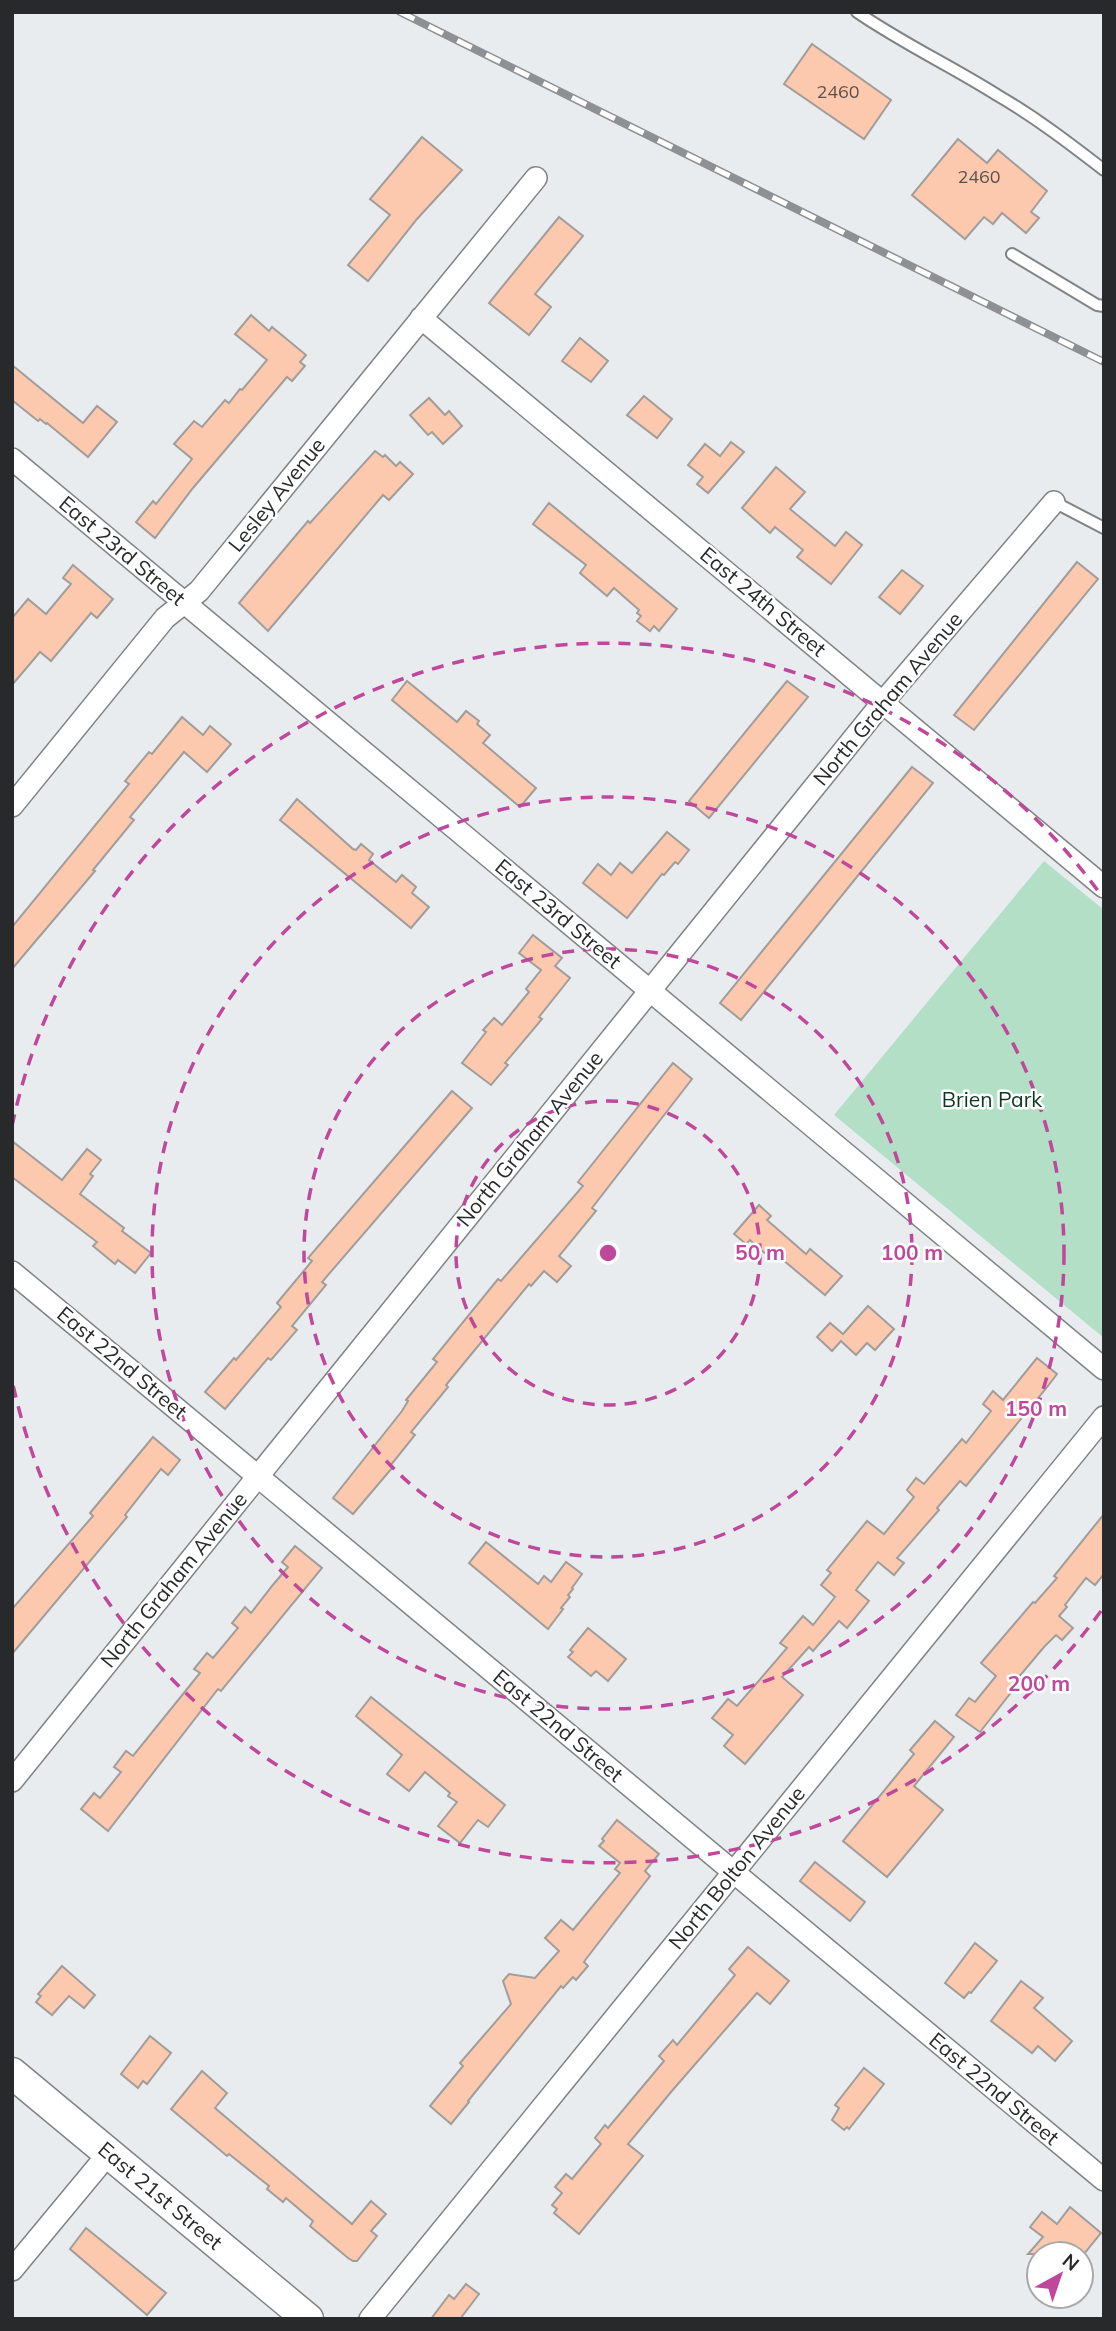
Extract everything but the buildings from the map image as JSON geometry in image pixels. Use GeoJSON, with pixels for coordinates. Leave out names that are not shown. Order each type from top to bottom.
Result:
{"type":"FeatureCollection","features":[{"type":"Feature","properties":{"kind":"main road","name":"East 21st Street"},"geometry":{"type":"LineString","coordinates":[[12,2073],[308,2319]]}},
{"type":"Feature","properties":{"kind":"street","name":"Lesley Avenue"},"geometry":{"type":"LineString","coordinates":[[12,806],[165,618],[199,591],[536,177]]}},
{"type":"Feature","properties":{"kind":"street","name":"East 24th Street"},"geometry":{"type":"LineString","coordinates":[[421,318],[1104,887]]}},
{"type":"Feature","properties":{"kind":"street","name":"East 23rd Street"},"geometry":{"type":"LineString","coordinates":[[12,459],[1104,1368]]}},
{"type":"Feature","properties":{"kind":"street","name":"North Graham Avenue"},"geometry":{"type":"LineString","coordinates":[[12,1781],[883,702],[1054,502]]}},
{"type":"Feature","properties":{"kind":"street","name":"East 22nd Street"},"geometry":{"type":"LineString","coordinates":[[12,1272],[1104,2180]]}},
{"type":"Feature","properties":{"kind":"street","name":"North Bolton Avenue"},"geometry":{"type":"LineString","coordinates":[[369,2319],[1104,1417]]}},
{"type":"Feature","properties":{"kind":"street"},"geometry":{"type":"LineString","coordinates":[[12,2270],[108,2153]]}},
{"type":"Feature","properties":{"kind":"lane"},"geometry":{"type":"LineString","coordinates":[[857,12],[1055,131],[1104,170]]}},
{"type":"Feature","properties":{"kind":"lane"},"geometry":{"type":"LineString","coordinates":[[1012,254],[1097,305],[1104,306]]}},
{"type":"Feature","properties":{"kind":"lane"},"geometry":{"type":"LineString","coordinates":[[1054,502],[1104,528]]}},
{"type":"Feature","properties":{"kind":"green space","name":"Brien Park"},"geometry":{"type":"Polygon","coordinates":[[[1044,861],[1104,910],[1104,1338],[834,1115],[1044,861]]]}},
{"type":"Feature","properties":{"kind":"railway"},"geometry":{"type":"LineString","coordinates":[[400,12],[1104,362]]}}]}
